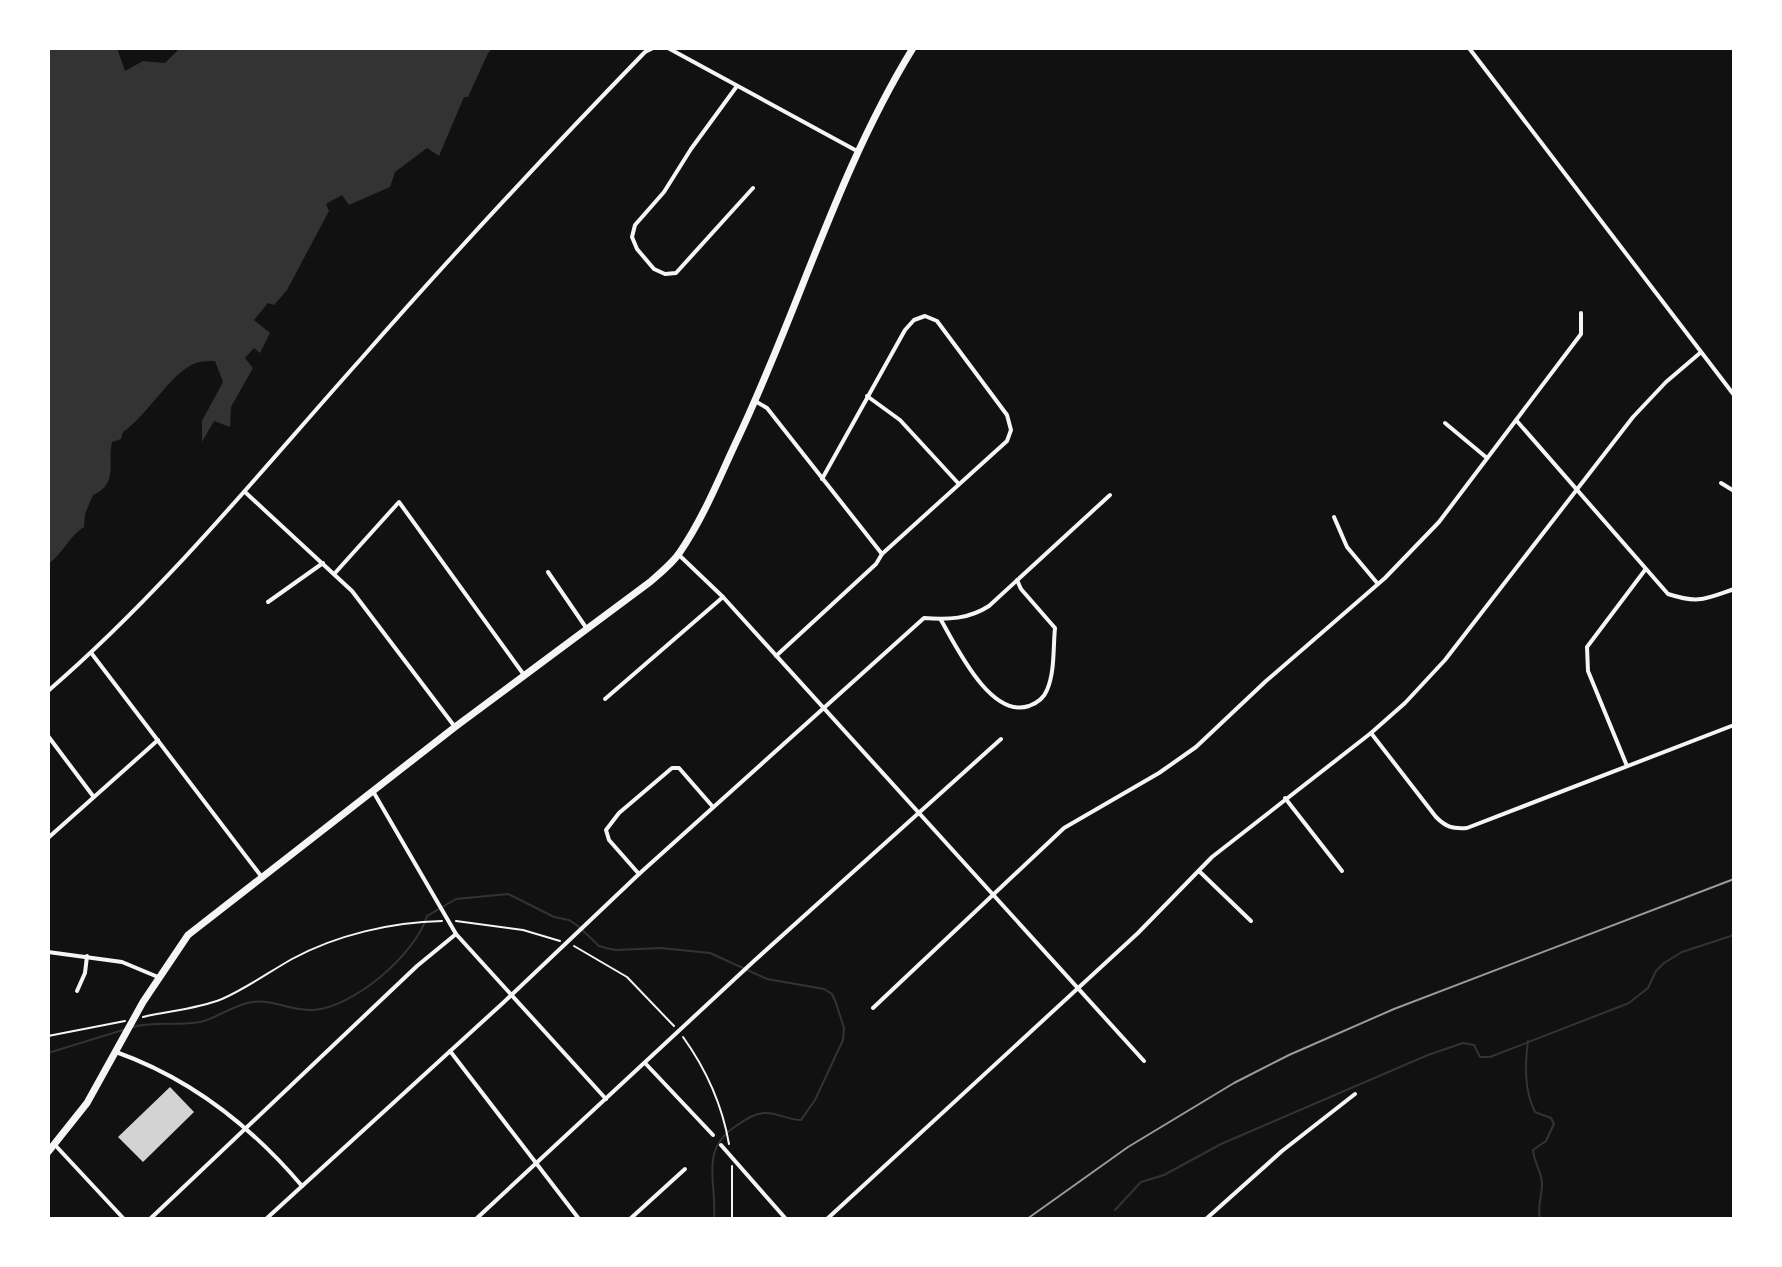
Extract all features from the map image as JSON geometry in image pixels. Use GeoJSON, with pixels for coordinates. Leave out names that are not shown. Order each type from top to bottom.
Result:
{"type":"FeatureCollection","features":[{"type":"Feature","properties":{"kind":"main road"},"geometry":{"type":"LineString","coordinates":[[48,1152],[87,1103],[143,1002],[188,935],[455,727],[650,582],[679,555],[702,515],[755,401],[857,151],[886,91],[913,48]]}},
{"type":"Feature","properties":{"kind":"street"},"geometry":{"type":"LineString","coordinates":[[49,689],[92,654],[245,492],[362,358],[581,119],[645,52],[653,48]]}},
{"type":"Feature","properties":{"kind":"street"},"geometry":{"type":"LineString","coordinates":[[668,48],[857,151]]}},
{"type":"Feature","properties":{"kind":"street"},"geometry":{"type":"LineString","coordinates":[[1469,48],[1734,395]]}},
{"type":"Feature","properties":{"kind":"street"},"geometry":{"type":"LineString","coordinates":[[737,86],[664,192],[635,225],[632,237],[637,249],[654,269],[665,274],[676,273],[753,188]]}},
{"type":"Feature","properties":{"kind":"street"},"geometry":{"type":"LineString","coordinates":[[873,1008],[1064,828],[1159,773],[1196,747],[1378,584],[1439,522],[1581,334],[1581,313]]}},
{"type":"Feature","properties":{"kind":"street"},"geometry":{"type":"LineString","coordinates":[[776,656],[958,483],[1007,441],[1011,430],[1007,415],[937,321],[925,316],[914,320],[905,330],[822,479]]}},
{"type":"Feature","properties":{"kind":"street"},"geometry":{"type":"LineString","coordinates":[[827,1219],[1138,933],[1212,857],[1405,703],[1445,660],[1633,417],[1666,382],[1700,353]]}},
{"type":"Feature","properties":{"kind":"street"},"geometry":{"type":"LineString","coordinates":[[867,396],[900,420],[958,483]]}},
{"type":"Feature","properties":{"kind":"street"},"geometry":{"type":"LineString","coordinates":[[755,401],[767,408],[882,554]]}},
{"type":"Feature","properties":{"kind":"street"},"geometry":{"type":"LineString","coordinates":[[1516,420],[1668,594],[1698,601],[1734,589]]}},
{"type":"Feature","properties":{"kind":"street"},"geometry":{"type":"LineString","coordinates":[[1445,423],[1487,458]]}},
{"type":"Feature","properties":{"kind":"street"},"geometry":{"type":"LineString","coordinates":[[1721,483],[1734,491]]}},
{"type":"Feature","properties":{"kind":"street"},"geometry":{"type":"LineString","coordinates":[[245,492],[335,573],[455,727]]}},
{"type":"Feature","properties":{"kind":"street"},"geometry":{"type":"LineString","coordinates":[[266,1219],[639,874],[924,618],[941,620],[975,615],[989,606],[1110,495]]}},
{"type":"Feature","properties":{"kind":"street"},"geometry":{"type":"LineString","coordinates":[[335,573],[399,502],[525,676]]}},
{"type":"Feature","properties":{"kind":"street"},"geometry":{"type":"LineString","coordinates":[[1334,517],[1347,547],[1378,584]]}},
{"type":"Feature","properties":{"kind":"street"},"geometry":{"type":"LineString","coordinates":[[679,555],[723,597],[1144,1061]]}},
{"type":"Feature","properties":{"kind":"street"},"geometry":{"type":"LineString","coordinates":[[268,602],[323,563]]}},
{"type":"Feature","properties":{"kind":"street"},"geometry":{"type":"LineString","coordinates":[[1627,766],[1588,671],[1587,647],[1645,570]]}},
{"type":"Feature","properties":{"kind":"street"},"geometry":{"type":"LineString","coordinates":[[548,572],[588,629]]}},
{"type":"Feature","properties":{"kind":"street"},"geometry":{"type":"LineString","coordinates":[[941,620],[964,661],[993,696],[1015,708],[1039,702],[1047,692],[1055,628],[1021,589],[1017,580]]}},
{"type":"Feature","properties":{"kind":"street"},"geometry":{"type":"LineString","coordinates":[[605,699],[723,597]]}},
{"type":"Feature","properties":{"kind":"street"},"geometry":{"type":"LineString","coordinates":[[92,654],[261,876]]}},
{"type":"Feature","properties":{"kind":"street"},"geometry":{"type":"LineString","coordinates":[[1371,733],[1436,817],[1445,826],[1455,829],[1467,828],[1734,725]]}},
{"type":"Feature","properties":{"kind":"street"},"geometry":{"type":"LineString","coordinates":[[48,736],[93,796]]}},
{"type":"Feature","properties":{"kind":"street"},"geometry":{"type":"LineString","coordinates":[[476,1219],[735,978],[1001,739]]}},
{"type":"Feature","properties":{"kind":"street"},"geometry":{"type":"LineString","coordinates":[[48,838],[158,740]]}},
{"type":"Feature","properties":{"kind":"street"},"geometry":{"type":"LineString","coordinates":[[639,874],[609,840],[606,830],[619,813],[672,768],[679,768],[713,807]]}},
{"type":"Feature","properties":{"kind":"street"},"geometry":{"type":"LineString","coordinates":[[373,791],[456,934],[606,1099]]}},
{"type":"Feature","properties":{"kind":"street"},"geometry":{"type":"LineString","coordinates":[[1285,798],[1342,871]]}},
{"type":"Feature","properties":{"kind":"street"},"geometry":{"type":"LineString","coordinates":[[1199,871],[1251,921]]}},
{"type":"Feature","properties":{"kind":"street"},"geometry":{"type":"LineString","coordinates":[[150,1219],[417,966],[456,934]]}},
{"type":"Feature","properties":{"kind":"street"},"geometry":{"type":"LineString","coordinates":[[48,952],[122,962],[159,977]]}},
{"type":"Feature","properties":{"kind":"street"},"geometry":{"type":"LineString","coordinates":[[77,991],[85,973],[87,956]]}},
{"type":"Feature","properties":{"kind":"street"},"geometry":{"type":"LineString","coordinates":[[450,1051],[579,1219]]}},
{"type":"Feature","properties":{"kind":"street"},"geometry":{"type":"LineString","coordinates":[[116,1052],[172,1076],[246,1128],[269,1148],[302,1186]]}},
{"type":"Feature","properties":{"kind":"street"},"geometry":{"type":"LineString","coordinates":[[645,1063],[713,1135]]}},
{"type":"Feature","properties":{"kind":"street"},"geometry":{"type":"LineString","coordinates":[[1206,1219],[1282,1151],[1355,1094]]}},
{"type":"Feature","properties":{"kind":"street"},"geometry":{"type":"LineString","coordinates":[[55,1145],[124,1219]]}},
{"type":"Feature","properties":{"kind":"street"},"geometry":{"type":"LineString","coordinates":[[721,1145],[786,1219]]}},
{"type":"Feature","properties":{"kind":"street"},"geometry":{"type":"LineString","coordinates":[[630,1219],[685,1169]]}},
{"type":"Feature","properties":{"kind":"path"},"geometry":{"type":"LineString","coordinates":[[142,1017],[223,999],[295,958],[339,939],[416,923],[447,921],[523,930],[565,943],[627,977],[679,1032],[709,1079],[728,1139],[732,1219]]}},
{"type":"Feature","properties":{"kind":"path"},"geometry":{"type":"LineString","coordinates":[[48,1036],[129,1020]]}},
{"type":"Feature","properties":{"kind":"shaded area"},"geometry":{"type":"Polygon","coordinates":[[[48,48],[117,48],[125,71],[143,61],[165,63],[180,48],[493,48],[468,97],[464,97],[439,156],[427,148],[395,172],[390,187],[349,205],[342,195],[326,204],[329,211],[287,290],[274,305],[268,303],[254,320],[270,333],[260,353],[254,348],[245,358],[253,368],[231,407],[230,427],[214,421],[202,442],[202,421],[223,382],[215,361],[198,362],[177,375],[123,432],[121,439],[112,442],[109,479],[93,495],[85,514],[84,527],[48,564],[48,48]]]}},
{"type":"Feature","properties":{"kind":"building"},"geometry":{"type":"Polygon","coordinates":[[[170,1087],[194,1112],[143,1162],[118,1137],[170,1087]]]}},
{"type":"Feature","properties":{"kind":"waterway"},"geometry":{"type":"LineString","coordinates":[[133,1027],[200,1022],[252,1002],[305,1010],[329,1007],[346,1000],[381,976],[410,947],[427,916],[456,899],[508,894],[554,917],[569,920],[599,946],[616,950],[661,948],[710,953],[767,979],[824,989],[832,994],[844,1028],[843,1040],[815,1100],[801,1120],[760,1114],[725,1135],[717,1145],[712,1168],[714,1219]]}},
{"type":"Feature","properties":{"kind":"waterway"},"geometry":{"type":"LineString","coordinates":[[1115,1210],[1141,1182],[1164,1175],[1221,1144],[1428,1055],[1463,1043],[1474,1045],[1480,1057],[1490,1057],[1629,1003],[1648,988],[1656,971],[1664,963],[1682,952],[1734,935]]}},
{"type":"Feature","properties":{"kind":"waterway"},"geometry":{"type":"LineString","coordinates":[[48,1053],[123,1030]]}},
{"type":"Feature","properties":{"kind":"waterway"},"geometry":{"type":"LineString","coordinates":[[1528,1041],[1526,1077],[1531,1104],[1535,1112],[1551,1118],[1554,1124],[1546,1141],[1533,1150],[1542,1180],[1540,1219]]}},
{"type":"Feature","properties":{"kind":"railway"},"geometry":{"type":"LineString","coordinates":[[1027,1219],[1128,1147],[1234,1083],[1289,1055],[1394,1009],[1734,879]]}}]}
